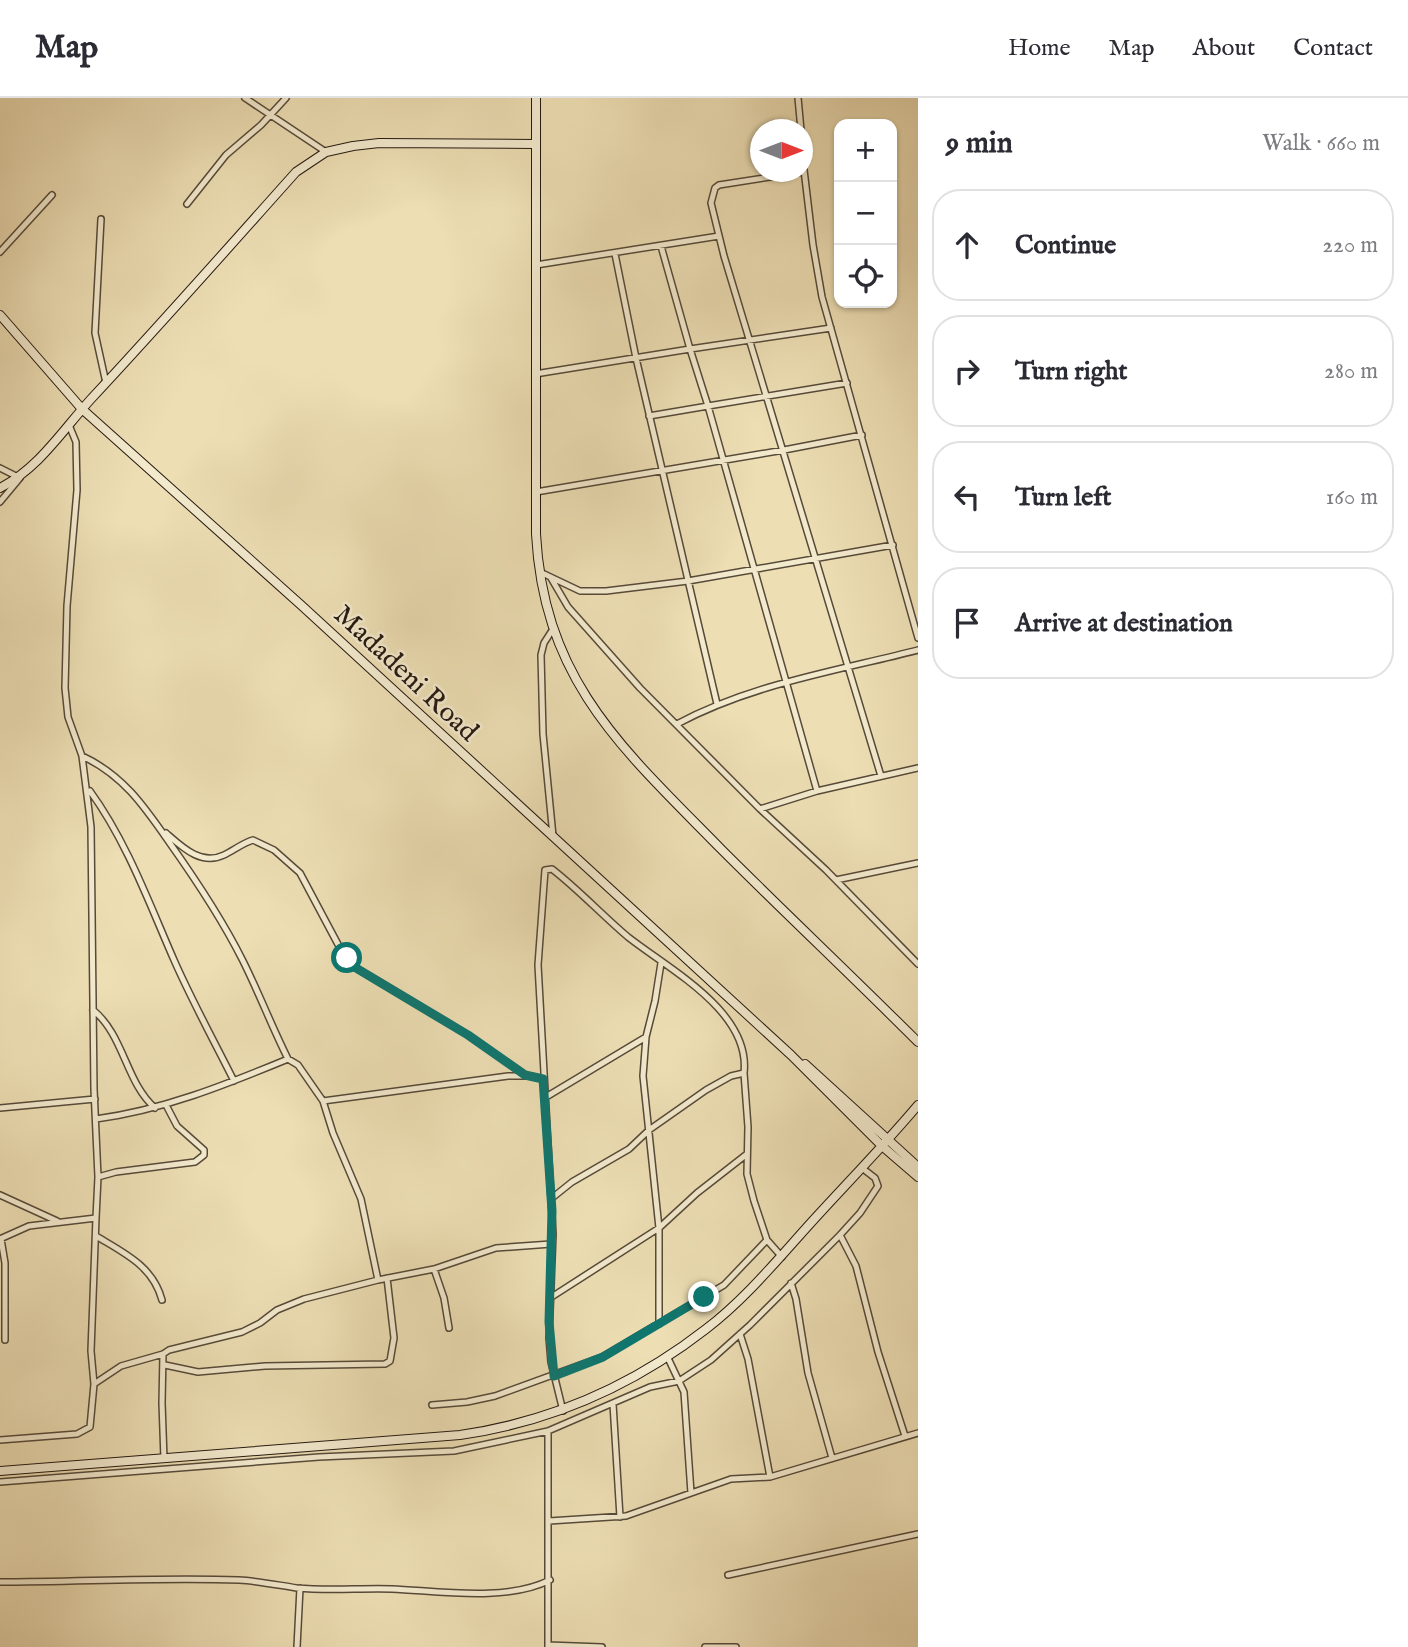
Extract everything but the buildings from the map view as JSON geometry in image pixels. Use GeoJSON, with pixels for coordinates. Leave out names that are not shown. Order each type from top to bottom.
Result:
{"type":"FeatureCollection","features":[{"type":"Feature","properties":{"kind":"street"},"geometry":{"type":"LineString","coordinates":[[245,98],[326,152]]}},
{"type":"Feature","properties":{"kind":"street"},"geometry":{"type":"LineString","coordinates":[[187,204],[226,155],[286,98]]}},
{"type":"Feature","properties":{"kind":"street"},"geometry":{"type":"LineString","coordinates":[[536,98],[534,374],[538,570],[562,653],[588,701],[629,755],[790,918],[918,1042]]}},
{"type":"Feature","properties":{"kind":"street"},"geometry":{"type":"LineString","coordinates":[[798,98],[799,119]]}},
{"type":"Feature","properties":{"kind":"street"},"geometry":{"type":"LineString","coordinates":[[0,502],[296,172],[313,159],[326,152],[379,143],[535,144]]}},
{"type":"Feature","properties":{"kind":"street"},"geometry":{"type":"LineString","coordinates":[[750,179],[715,188],[712,203],[719,236],[881,776]]}},
{"type":"Feature","properties":{"kind":"street"},"geometry":{"type":"LineString","coordinates":[[804,182],[822,298],[918,638]]}},
{"type":"Feature","properties":{"kind":"street"},"geometry":{"type":"LineString","coordinates":[[0,252],[52,195]]}},
{"type":"Feature","properties":{"kind":"street"},"geometry":{"type":"LineString","coordinates":[[102,219],[95,333],[106,383]]}},
{"type":"Feature","properties":{"kind":"street"},"geometry":{"type":"LineString","coordinates":[[536,265],[719,236]]}},
{"type":"Feature","properties":{"kind":"street"},"geometry":{"type":"LineString","coordinates":[[662,246],[817,791]]}},
{"type":"Feature","properties":{"kind":"street"},"geometry":{"type":"LineString","coordinates":[[615,254],[649,416],[717,704]]}},
{"type":"Feature","properties":{"kind":"street","name":"Madadeni Road"},"geometry":{"type":"LineString","coordinates":[[0,315],[82,409],[301,605],[791,1055],[886,1143],[918,1177]]}},
{"type":"Feature","properties":{"kind":"street"},"geometry":{"type":"LineString","coordinates":[[534,374],[831,328]]}},
{"type":"Feature","properties":{"kind":"street"},"geometry":{"type":"LineString","coordinates":[[649,416],[847,383]]}},
{"type":"Feature","properties":{"kind":"street"},"geometry":{"type":"LineString","coordinates":[[0,1440],[69,1435],[85,1431],[90,1427],[94,1384],[92,1351],[98,1177],[94,1099],[92,827],[82,756],[68,717],[65,696],[67,606],[77,490],[76,442],[69,425]]}},
{"type":"Feature","properties":{"kind":"street"},"geometry":{"type":"LineString","coordinates":[[536,492],[862,435]]}},
{"type":"Feature","properties":{"kind":"street"},"geometry":{"type":"LineString","coordinates":[[0,468],[20,478]]}},
{"type":"Feature","properties":{"kind":"street"},"geometry":{"type":"LineString","coordinates":[[0,488],[20,478]]}},
{"type":"Feature","properties":{"kind":"street"},"geometry":{"type":"LineString","coordinates":[[538,570],[573,588],[587,592],[606,592],[688,581],[893,545]]}},
{"type":"Feature","properties":{"kind":"street"},"geometry":{"type":"LineString","coordinates":[[551,578],[561,597],[580,621],[677,724],[918,964]]}},
{"type":"Feature","properties":{"kind":"street"},"geometry":{"type":"LineString","coordinates":[[552,836],[543,734],[541,655],[542,647],[553,629]]}},
{"type":"Feature","properties":{"kind":"street"},"geometry":{"type":"LineString","coordinates":[[677,724],[717,704],[752,691],[918,650]]}},
{"type":"Feature","properties":{"kind":"street"},"geometry":{"type":"LineString","coordinates":[[82,756],[117,776],[159,827],[224,926],[288,1059],[298,1065],[323,1101],[333,1133],[361,1199],[378,1280]]}},
{"type":"Feature","properties":{"kind":"street"},"geometry":{"type":"LineString","coordinates":[[760,809],[817,791],[918,768]]}},
{"type":"Feature","properties":{"kind":"street"},"geometry":{"type":"LineString","coordinates":[[88,789],[142,884],[175,962],[234,1081]]}},
{"type":"Feature","properties":{"kind":"street"},"geometry":{"type":"LineString","coordinates":[[159,827],[191,853],[205,859],[219,857],[253,840],[274,850],[300,873],[341,950],[356,968],[468,1035],[525,1075]]}},
{"type":"Feature","properties":{"kind":"street"},"geometry":{"type":"LineString","coordinates":[[836,880],[918,863]]}},
{"type":"Feature","properties":{"kind":"street"},"geometry":{"type":"LineString","coordinates":[[563,1411],[554,1376],[549,1338],[552,1198],[538,965],[545,870],[552,869],[567,880],[626,935],[698,989],[725,1017],[742,1044],[747,1115],[746,1164],[754,1201],[768,1240],[782,1257]]}},
{"type":"Feature","properties":{"kind":"street"},"geometry":{"type":"LineString","coordinates":[[659,1324],[659,1228],[643,1076],[646,1037],[661,963]]}},
{"type":"Feature","properties":{"kind":"street"},"geometry":{"type":"LineString","coordinates":[[93,1010],[108,1025],[143,1093],[155,1108]]}},
{"type":"Feature","properties":{"kind":"street"},"geometry":{"type":"LineString","coordinates":[[546,1097],[646,1037]]}},
{"type":"Feature","properties":{"kind":"street"},"geometry":{"type":"LineString","coordinates":[[96,1119],[166,1105],[288,1059]]}},
{"type":"Feature","properties":{"kind":"street"},"geometry":{"type":"LineString","coordinates":[[552,1198],[572,1182],[629,1149],[649,1130],[720,1082],[744,1073]]}},
{"type":"Feature","properties":{"kind":"street"},"geometry":{"type":"LineString","coordinates":[[323,1101],[525,1075],[543,1079]]}},
{"type":"Feature","properties":{"kind":"street"},"geometry":{"type":"LineString","coordinates":[[0,1108],[94,1099]]}},
{"type":"Feature","properties":{"kind":"street"},"geometry":{"type":"LineString","coordinates":[[98,1177],[201,1159],[204,1150],[177,1126],[166,1105]]}},
{"type":"Feature","properties":{"kind":"street"},"geometry":{"type":"LineString","coordinates":[[0,1471],[460,1435],[563,1411],[632,1377],[708,1329],[782,1257],[918,1105]]}},
{"type":"Feature","properties":{"kind":"street","name":"Madadeni Road"},"geometry":{"type":"LineString","coordinates":[[886,1143],[918,1167]]}},
{"type":"Feature","properties":{"kind":"street"},"geometry":{"type":"LineString","coordinates":[[550,1298],[659,1228],[697,1192],[747,1154]]}},
{"type":"Feature","properties":{"kind":"street"},"geometry":{"type":"LineString","coordinates":[[0,1482],[319,1457],[454,1451],[548,1431],[650,1387],[679,1381],[711,1360],[840,1234],[878,1188],[877,1181],[862,1168]]}},
{"type":"Feature","properties":{"kind":"street"},"geometry":{"type":"LineString","coordinates":[[0,1195],[57,1221]]}},
{"type":"Feature","properties":{"kind":"street"},"geometry":{"type":"LineString","coordinates":[[5,1340],[5,1263],[0,1239],[29,1226],[96,1218]]}},
{"type":"Feature","properties":{"kind":"street"},"geometry":{"type":"LineString","coordinates":[[840,1234],[856,1266],[878,1352],[905,1436]]}},
{"type":"Feature","properties":{"kind":"street"},"geometry":{"type":"LineString","coordinates":[[96,1236],[146,1269],[160,1290],[162,1300]]}},
{"type":"Feature","properties":{"kind":"street"},"geometry":{"type":"LineString","coordinates":[[432,1405],[495,1396],[603,1357],[724,1285],[768,1240]]}},
{"type":"Feature","properties":{"kind":"street"},"geometry":{"type":"LineString","coordinates":[[94,1384],[121,1366],[163,1354],[176,1347],[242,1332],[295,1302],[378,1280],[434,1269],[496,1248],[551,1244]]}},
{"type":"Feature","properties":{"kind":"street"},"geometry":{"type":"LineString","coordinates":[[434,1269],[449,1328]]}},
{"type":"Feature","properties":{"kind":"street"},"geometry":{"type":"LineString","coordinates":[[165,1366],[198,1371],[277,1365],[385,1364],[390,1361],[394,1338],[387,1278]]}},
{"type":"Feature","properties":{"kind":"street"},"geometry":{"type":"LineString","coordinates":[[791,1283],[808,1373],[832,1458]]}},
{"type":"Feature","properties":{"kind":"street"},"geometry":{"type":"LineString","coordinates":[[740,1334],[748,1359],[770,1477]]}},
{"type":"Feature","properties":{"kind":"street"},"geometry":{"type":"LineString","coordinates":[[163,1354],[164,1460]]}},
{"type":"Feature","properties":{"kind":"street"},"geometry":{"type":"LineString","coordinates":[[667,1356],[685,1398],[691,1493]]}},
{"type":"Feature","properties":{"kind":"street"},"geometry":{"type":"LineString","coordinates":[[613,1404],[620,1517]]}},
{"type":"Feature","properties":{"kind":"street"},"geometry":{"type":"LineString","coordinates":[[548,1431],[548,1646],[602,1647]]}},
{"type":"Feature","properties":{"kind":"street"},"geometry":{"type":"LineString","coordinates":[[549,1521],[620,1517],[731,1479],[770,1477],[918,1433]]}},
{"type":"Feature","properties":{"kind":"street"},"geometry":{"type":"LineString","coordinates":[[112,1463],[112,1474]]}},
{"type":"Feature","properties":{"kind":"street"},"geometry":{"type":"LineString","coordinates":[[727,1575],[918,1534]]}},
{"type":"Feature","properties":{"kind":"street"},"geometry":{"type":"LineString","coordinates":[[0,1582],[164,1578],[243,1580],[300,1588],[443,1592],[506,1591],[540,1585],[550,1580]]}},
{"type":"Feature","properties":{"kind":"street"},"geometry":{"type":"LineString","coordinates":[[297,1647],[300,1588]]}},
{"type":"Feature","properties":{"kind":"street"},"geometry":{"type":"LineString","coordinates":[[705,1647],[736,1647]]}},
{"type":"Feature","properties":{"kind":"route"},"geometry":{"type":"LineString","coordinates":[[347,958],[368,976],[468,1035],[525,1075],[543,1079],[553,1234],[549,1338],[554,1376],[603,1357],[704,1297]]}}]}
